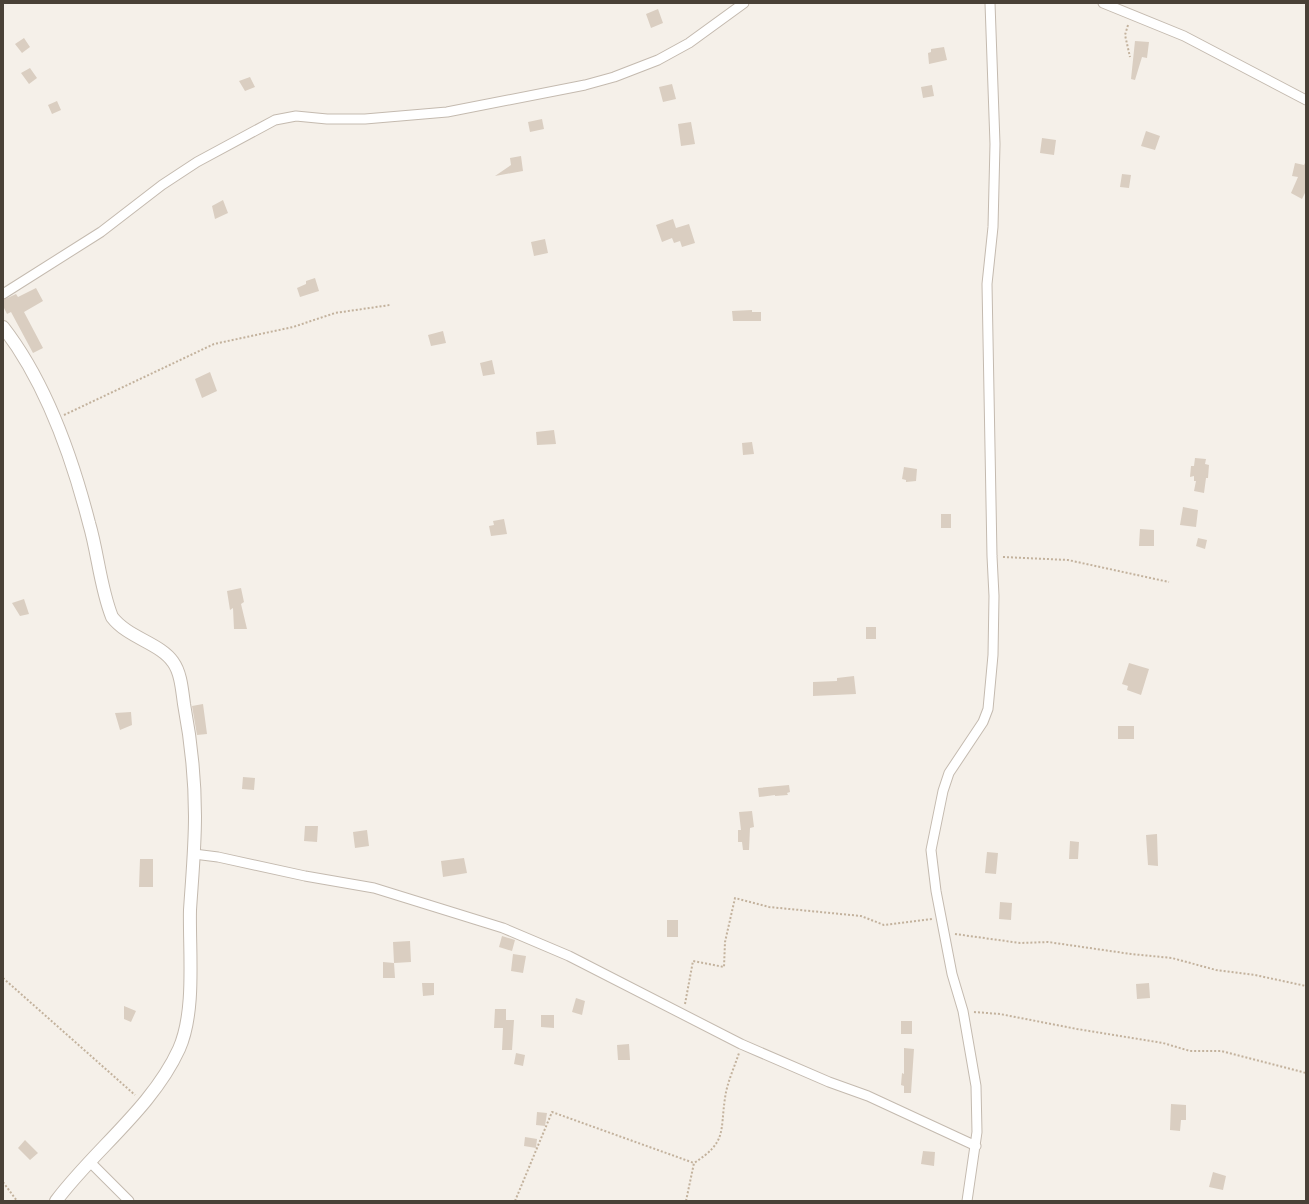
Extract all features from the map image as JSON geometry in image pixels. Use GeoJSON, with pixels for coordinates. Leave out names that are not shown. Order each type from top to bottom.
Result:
{"type":"FeatureCollection","features":[{"type":"Feature","properties":{"kind":"street"},"geometry":{"type":"LineString","coordinates":[[3,294],[101,232],[162,185],[197,162],[275,120],[296,116],[327,119],[365,119],[447,112],[585,85],[614,77],[658,60],[689,43],[744,3]]}},
{"type":"Feature","properties":{"kind":"street"},"geometry":{"type":"LineString","coordinates":[[967,1201],[976,1146],[976,1086],[963,1011],[952,974],[931,865],[931,850],[943,791],[950,773],[982,722],[988,709],[994,625],[987,284],[993,227],[995,144],[990,3]]}},
{"type":"Feature","properties":{"kind":"street"},"geometry":{"type":"LineString","coordinates":[[1103,3],[1196,42],[1306,100]]}},
{"type":"Feature","properties":{"kind":"street"},"geometry":{"type":"LineString","coordinates":[[3,327],[14,341],[33,374],[54,420],[70,461],[89,522],[112,617],[123,629],[169,657],[177,670],[187,720],[194,775],[195,817],[188,1024],[182,1043],[171,1064],[144,1103],[56,1201]]}},
{"type":"Feature","properties":{"kind":"street"},"geometry":{"type":"LineString","coordinates":[[194,854],[231,859],[305,876],[374,888],[503,928],[569,956],[741,1044],[829,1082],[868,1096],[976,1146]]}},
{"type":"Feature","properties":{"kind":"street"},"geometry":{"type":"LineString","coordinates":[[90,1162],[129,1201]]}},
{"type":"Feature","properties":{"kind":"path"},"geometry":{"type":"LineString","coordinates":[[1130,57],[1125,35],[1126,27],[1135,16]]}},
{"type":"Feature","properties":{"kind":"path"},"geometry":{"type":"LineString","coordinates":[[54,420],[214,344],[293,327],[335,313],[390,305]]}},
{"type":"Feature","properties":{"kind":"path"},"geometry":{"type":"LineString","coordinates":[[992,556],[1068,560],[1169,582]]}},
{"type":"Feature","properties":{"kind":"path"},"geometry":{"type":"LineString","coordinates":[[684,1015],[693,961],[724,967],[725,942],[735,898],[769,907],[861,916],[884,925],[942,918]]}},
{"type":"Feature","properties":{"kind":"path"},"geometry":{"type":"LineString","coordinates":[[944,933],[1020,943],[1048,942],[1131,954],[1172,958],[1216,970],[1306,986]]}},
{"type":"Feature","properties":{"kind":"path"},"geometry":{"type":"LineString","coordinates":[[3,978],[144,1103]]}},
{"type":"Feature","properties":{"kind":"path"},"geometry":{"type":"LineString","coordinates":[[963,1011],[1000,1014],[1077,1029],[1163,1043],[1190,1051],[1221,1051],[1306,1073]]}},
{"type":"Feature","properties":{"kind":"path"},"geometry":{"type":"LineString","coordinates":[[686,1201],[694,1163],[708,1154],[722,1134],[725,1096],[741,1044]]}},
{"type":"Feature","properties":{"kind":"path"},"geometry":{"type":"LineString","coordinates":[[515,1201],[552,1112],[694,1163]]}},
{"type":"Feature","properties":{"kind":"path"},"geometry":{"type":"LineString","coordinates":[[3,1182],[18,1201]]}},
{"type":"Feature","properties":{"kind":"building"},"geometry":{"type":"Polygon","coordinates":[[[658,9],[663,23],[651,28],[646,14],[658,9]]]}},
{"type":"Feature","properties":{"kind":"building"},"geometry":{"type":"Polygon","coordinates":[[[24,38],[30,47],[22,53],[15,44],[24,38]]]}},
{"type":"Feature","properties":{"kind":"building"},"geometry":{"type":"Polygon","coordinates":[[[1135,41],[1149,42],[1147,58],[1142,57],[1135,80],[1131,79],[1135,41]]]}},
{"type":"Feature","properties":{"kind":"building"},"geometry":{"type":"Polygon","coordinates":[[[944,47],[947,60],[929,64],[928,53],[931,52],[931,49],[944,47]]]}},
{"type":"Feature","properties":{"kind":"building"},"geometry":{"type":"Polygon","coordinates":[[[30,68],[37,78],[29,84],[21,73],[30,68]]]}},
{"type":"Feature","properties":{"kind":"building"},"geometry":{"type":"Polygon","coordinates":[[[250,77],[255,87],[245,91],[239,81],[250,77]]]}},
{"type":"Feature","properties":{"kind":"building"},"geometry":{"type":"Polygon","coordinates":[[[672,84],[676,99],[663,102],[659,87],[672,84]]]}},
{"type":"Feature","properties":{"kind":"building"},"geometry":{"type":"Polygon","coordinates":[[[932,85],[934,96],[923,98],[921,87],[932,85]]]}},
{"type":"Feature","properties":{"kind":"building"},"geometry":{"type":"Polygon","coordinates":[[[57,101],[61,110],[52,114],[48,105],[57,101]]]}},
{"type":"Feature","properties":{"kind":"building"},"geometry":{"type":"Polygon","coordinates":[[[542,119],[544,129],[530,132],[528,122],[542,119]]]}},
{"type":"Feature","properties":{"kind":"building"},"geometry":{"type":"Polygon","coordinates":[[[691,122],[695,144],[681,146],[678,124],[691,122]]]}},
{"type":"Feature","properties":{"kind":"building"},"geometry":{"type":"Polygon","coordinates":[[[1146,131],[1160,136],[1155,150],[1141,146],[1146,131]]]}},
{"type":"Feature","properties":{"kind":"building"},"geometry":{"type":"Polygon","coordinates":[[[1042,138],[1056,140],[1054,155],[1040,153],[1042,138]]]}},
{"type":"Feature","properties":{"kind":"building"},"geometry":{"type":"Polygon","coordinates":[[[521,156],[523,171],[495,176],[511,165],[510,158],[521,156]]]}},
{"type":"Feature","properties":{"kind":"building"},"geometry":{"type":"Polygon","coordinates":[[[1306,161],[1306,191],[1302,199],[1291,193],[1298,177],[1292,176],[1295,163],[1304,165],[1306,161]]]}},
{"type":"Feature","properties":{"kind":"building"},"geometry":{"type":"Polygon","coordinates":[[[1122,174],[1131,175],[1129,188],[1120,187],[1122,174]]]}},
{"type":"Feature","properties":{"kind":"building"},"geometry":{"type":"Polygon","coordinates":[[[223,200],[228,213],[215,219],[212,206],[223,200]]]}},
{"type":"Feature","properties":{"kind":"building"},"geometry":{"type":"Polygon","coordinates":[[[673,219],[676,228],[689,224],[695,243],[682,247],[680,241],[674,243],[672,238],[662,242],[656,225],[673,219]]]}},
{"type":"Feature","properties":{"kind":"building"},"geometry":{"type":"Polygon","coordinates":[[[545,239],[548,253],[534,256],[531,242],[545,239]]]}},
{"type":"Feature","properties":{"kind":"building"},"geometry":{"type":"Polygon","coordinates":[[[315,278],[319,291],[300,297],[297,288],[306,284],[306,281],[315,278]]]}},
{"type":"Feature","properties":{"kind":"building"},"geometry":{"type":"Polygon","coordinates":[[[36,288],[43,301],[24,312],[43,348],[33,353],[11,312],[7,314],[3,306],[3,300],[16,294],[18,297],[36,288]]]}},
{"type":"Feature","properties":{"kind":"building"},"geometry":{"type":"Polygon","coordinates":[[[752,310],[752,312],[761,312],[761,321],[733,321],[732,311],[752,310]]]}},
{"type":"Feature","properties":{"kind":"building"},"geometry":{"type":"Polygon","coordinates":[[[443,331],[446,343],[431,346],[428,335],[443,331]]]}},
{"type":"Feature","properties":{"kind":"building"},"geometry":{"type":"Polygon","coordinates":[[[492,360],[495,374],[483,376],[480,363],[492,360]]]}},
{"type":"Feature","properties":{"kind":"building"},"geometry":{"type":"Polygon","coordinates":[[[210,372],[217,391],[202,398],[195,379],[210,372]]]}},
{"type":"Feature","properties":{"kind":"building"},"geometry":{"type":"Polygon","coordinates":[[[554,430],[556,444],[537,445],[536,432],[554,430]]]}},
{"type":"Feature","properties":{"kind":"building"},"geometry":{"type":"Polygon","coordinates":[[[752,442],[754,454],[743,455],[742,443],[752,442]]]}},
{"type":"Feature","properties":{"kind":"building"},"geometry":{"type":"Polygon","coordinates":[[[1195,458],[1206,459],[1205,464],[1209,465],[1208,478],[1206,478],[1204,493],[1194,491],[1196,481],[1194,481],[1194,476],[1190,477],[1191,466],[1194,466],[1195,458]]]}},
{"type":"Feature","properties":{"kind":"building"},"geometry":{"type":"Polygon","coordinates":[[[904,467],[917,469],[916,481],[906,482],[906,480],[902,479],[904,467]]]}},
{"type":"Feature","properties":{"kind":"building"},"geometry":{"type":"Polygon","coordinates":[[[1183,507],[1198,510],[1196,527],[1180,525],[1183,507]]]}},
{"type":"Feature","properties":{"kind":"building"},"geometry":{"type":"Polygon","coordinates":[[[941,514],[951,514],[951,528],[941,528],[941,514]]]}},
{"type":"Feature","properties":{"kind":"building"},"geometry":{"type":"Polygon","coordinates":[[[504,519],[507,534],[491,536],[489,526],[494,525],[493,521],[504,519]]]}},
{"type":"Feature","properties":{"kind":"building"},"geometry":{"type":"Polygon","coordinates":[[[1140,529],[1154,530],[1154,546],[1139,546],[1140,529]]]}},
{"type":"Feature","properties":{"kind":"building"},"geometry":{"type":"Polygon","coordinates":[[[1198,538],[1207,540],[1205,549],[1196,546],[1198,538]]]}},
{"type":"Feature","properties":{"kind":"building"},"geometry":{"type":"Polygon","coordinates":[[[241,588],[244,602],[241,604],[247,629],[234,629],[233,608],[230,610],[227,591],[241,588]]]}},
{"type":"Feature","properties":{"kind":"building"},"geometry":{"type":"Polygon","coordinates":[[[24,599],[29,614],[20,616],[12,603],[24,599]]]}},
{"type":"Feature","properties":{"kind":"building"},"geometry":{"type":"Polygon","coordinates":[[[866,627],[876,627],[876,639],[866,639],[866,627]]]}},
{"type":"Feature","properties":{"kind":"building"},"geometry":{"type":"Polygon","coordinates":[[[1129,663],[1149,669],[1141,695],[1127,690],[1128,686],[1122,684],[1129,663]]]}},
{"type":"Feature","properties":{"kind":"building"},"geometry":{"type":"Polygon","coordinates":[[[854,676],[856,694],[813,696],[813,682],[837,681],[837,678],[854,676]]]}},
{"type":"Feature","properties":{"kind":"building"},"geometry":{"type":"Polygon","coordinates":[[[203,704],[207,734],[197,735],[192,706],[203,704]]]}},
{"type":"Feature","properties":{"kind":"building"},"geometry":{"type":"Polygon","coordinates":[[[131,712],[132,725],[120,730],[115,713],[131,712]]]}},
{"type":"Feature","properties":{"kind":"building"},"geometry":{"type":"Polygon","coordinates":[[[1118,726],[1134,726],[1134,739],[1118,739],[1118,726]]]}},
{"type":"Feature","properties":{"kind":"building"},"geometry":{"type":"Polygon","coordinates":[[[243,777],[255,778],[254,790],[242,789],[243,777]]]}},
{"type":"Feature","properties":{"kind":"building"},"geometry":{"type":"Polygon","coordinates":[[[789,785],[790,792],[787,793],[788,795],[759,797],[758,788],[789,785]]]}},
{"type":"Feature","properties":{"kind":"building"},"geometry":{"type":"Polygon","coordinates":[[[752,811],[754,827],[750,828],[749,850],[743,850],[742,842],[738,842],[738,830],[741,830],[739,812],[752,811]]]}},
{"type":"Feature","properties":{"kind":"building"},"geometry":{"type":"Polygon","coordinates":[[[305,826],[318,826],[317,842],[304,841],[305,826]]]}},
{"type":"Feature","properties":{"kind":"building"},"geometry":{"type":"Polygon","coordinates":[[[367,830],[369,846],[355,848],[353,832],[367,830]]]}},
{"type":"Feature","properties":{"kind":"building"},"geometry":{"type":"Polygon","coordinates":[[[1157,834],[1158,866],[1148,865],[1146,835],[1157,834]]]}},
{"type":"Feature","properties":{"kind":"building"},"geometry":{"type":"Polygon","coordinates":[[[1070,841],[1079,842],[1078,859],[1069,859],[1070,841]]]}},
{"type":"Feature","properties":{"kind":"building"},"geometry":{"type":"Polygon","coordinates":[[[987,852],[998,853],[996,874],[985,873],[987,852]]]}},
{"type":"Feature","properties":{"kind":"building"},"geometry":{"type":"Polygon","coordinates":[[[464,858],[467,873],[443,877],[441,861],[464,858]]]}},
{"type":"Feature","properties":{"kind":"building"},"geometry":{"type":"Polygon","coordinates":[[[140,859],[153,859],[153,887],[139,887],[140,859]]]}},
{"type":"Feature","properties":{"kind":"building"},"geometry":{"type":"Polygon","coordinates":[[[1000,902],[1012,903],[1011,920],[999,919],[1000,902]]]}},
{"type":"Feature","properties":{"kind":"building"},"geometry":{"type":"Polygon","coordinates":[[[667,920],[678,920],[678,937],[667,937],[667,920]]]}},
{"type":"Feature","properties":{"kind":"building"},"geometry":{"type":"Polygon","coordinates":[[[502,936],[515,940],[512,951],[499,947],[502,936]]]}},
{"type":"Feature","properties":{"kind":"building"},"geometry":{"type":"Polygon","coordinates":[[[410,941],[411,962],[394,963],[393,942],[410,941]]]}},
{"type":"Feature","properties":{"kind":"building"},"geometry":{"type":"Polygon","coordinates":[[[513,954],[526,956],[523,973],[511,971],[513,954]]]}},
{"type":"Feature","properties":{"kind":"building"},"geometry":{"type":"Polygon","coordinates":[[[383,962],[394,963],[395,978],[383,978],[383,962]]]}},
{"type":"Feature","properties":{"kind":"building"},"geometry":{"type":"Polygon","coordinates":[[[422,983],[434,983],[434,995],[423,996],[422,983]]]}},
{"type":"Feature","properties":{"kind":"building"},"geometry":{"type":"Polygon","coordinates":[[[1149,983],[1150,998],[1137,999],[1136,984],[1149,983]]]}},
{"type":"Feature","properties":{"kind":"building"},"geometry":{"type":"Polygon","coordinates":[[[576,998],[585,1001],[582,1015],[572,1012],[576,998]]]}},
{"type":"Feature","properties":{"kind":"building"},"geometry":{"type":"Polygon","coordinates":[[[124,1006],[136,1011],[131,1022],[124,1019],[124,1006]]]}},
{"type":"Feature","properties":{"kind":"building"},"geometry":{"type":"Polygon","coordinates":[[[495,1009],[506,1009],[506,1020],[514,1020],[512,1050],[502,1050],[503,1028],[494,1028],[495,1009]]]}},
{"type":"Feature","properties":{"kind":"building"},"geometry":{"type":"Polygon","coordinates":[[[541,1015],[554,1015],[554,1028],[541,1027],[541,1015]]]}},
{"type":"Feature","properties":{"kind":"building"},"geometry":{"type":"Polygon","coordinates":[[[901,1021],[912,1021],[912,1034],[901,1034],[901,1021]]]}},
{"type":"Feature","properties":{"kind":"building"},"geometry":{"type":"Polygon","coordinates":[[[629,1044],[630,1060],[618,1060],[617,1045],[629,1044]]]}},
{"type":"Feature","properties":{"kind":"building"},"geometry":{"type":"Polygon","coordinates":[[[904,1048],[914,1049],[911,1093],[904,1093],[904,1086],[901,1085],[902,1073],[904,1074],[904,1048]]]}},
{"type":"Feature","properties":{"kind":"building"},"geometry":{"type":"Polygon","coordinates":[[[516,1053],[525,1055],[523,1066],[514,1064],[516,1053]]]}},
{"type":"Feature","properties":{"kind":"building"},"geometry":{"type":"Polygon","coordinates":[[[1171,1104],[1186,1105],[1186,1120],[1181,1120],[1180,1131],[1170,1130],[1171,1104]]]}},
{"type":"Feature","properties":{"kind":"building"},"geometry":{"type":"Polygon","coordinates":[[[537,1112],[547,1113],[545,1126],[536,1125],[537,1112]]]}},
{"type":"Feature","properties":{"kind":"building"},"geometry":{"type":"Polygon","coordinates":[[[525,1137],[537,1139],[536,1148],[524,1146],[525,1137]]]}},
{"type":"Feature","properties":{"kind":"building"},"geometry":{"type":"Polygon","coordinates":[[[25,1140],[38,1153],[30,1160],[18,1148],[25,1140]]]}},
{"type":"Feature","properties":{"kind":"building"},"geometry":{"type":"Polygon","coordinates":[[[923,1151],[935,1152],[934,1166],[921,1164],[923,1151]]]}},
{"type":"Feature","properties":{"kind":"building"},"geometry":{"type":"Polygon","coordinates":[[[1213,1172],[1226,1176],[1223,1190],[1209,1187],[1213,1172]]]}}]}
